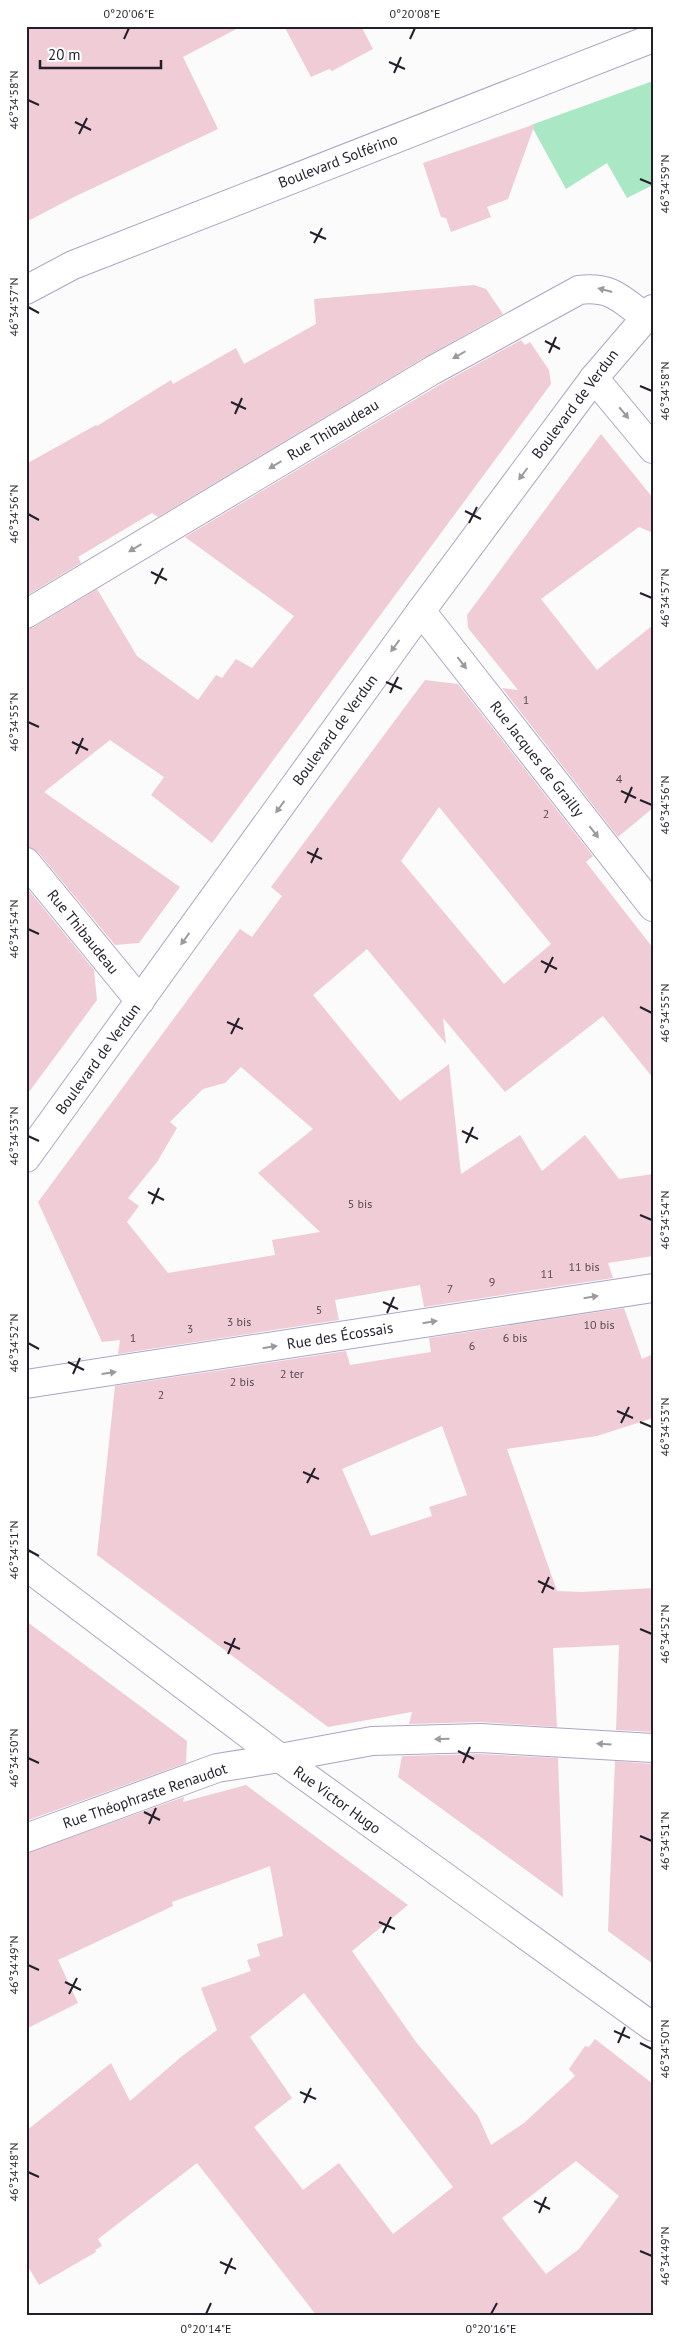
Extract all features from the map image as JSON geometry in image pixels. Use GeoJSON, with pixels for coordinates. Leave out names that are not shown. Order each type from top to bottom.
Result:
{"type":"FeatureCollection","features":[{"type":"Feature","properties":{"kind":"street","name":"Boulevard Solférino"},"geometry":{"type":"LineString","coordinates":[[26,290],[73,265],[653,38]]}},
{"type":"Feature","properties":{"kind":"street","name":"Rue Thibaudeau"},"geometry":{"type":"LineString","coordinates":[[26,614],[433,370],[579,290],[597,288],[613,292],[649,313]]}},
{"type":"Feature","properties":{"kind":"street","name":"Boulevard de Verdun"},"geometry":{"type":"LineString","coordinates":[[26,1158],[420,611],[594,378],[649,313]]}},
{"type":"Feature","properties":{"kind":"street"},"geometry":{"type":"LineString","coordinates":[[594,378],[653,449]]}},
{"type":"Feature","properties":{"kind":"street","name":"Rue Jacques de Grailly"},"geometry":{"type":"LineString","coordinates":[[420,611],[653,907]]}},
{"type":"Feature","properties":{"kind":"street","name":"Rue Thibaudeau"},"geometry":{"type":"LineString","coordinates":[[26,862],[140,1001]]}},
{"type":"Feature","properties":{"kind":"street","name":"Rue des Écossais"},"geometry":{"type":"LineString","coordinates":[[26,1384],[653,1288]]}},
{"type":"Feature","properties":{"kind":"street","name":"Rue Victor Hugo"},"geometry":{"type":"LineString","coordinates":[[26,1566],[280,1758],[653,2027]]}},
{"type":"Feature","properties":{"kind":"street","name":"Rue Théophraste Renaudot"},"geometry":{"type":"LineString","coordinates":[[26,1838],[216,1768],[372,1741],[480,1738],[653,1748]]}},
{"type":"Feature","properties":{"kind":"green space"},"geometry":{"type":"Polygon","coordinates":[[[653,81],[653,185],[627,198],[607,163],[566,189],[531,125],[653,81]]]}},
{"type":"Feature","properties":{"kind":"building"},"geometry":{"type":"Polygon","coordinates":[[[26,26],[242,26],[183,57],[218,129],[76,196],[26,222],[26,26]]]}},
{"type":"Feature","properties":{"kind":"building"},"geometry":{"type":"Polygon","coordinates":[[[284,26],[361,26],[373,49],[332,71],[329,69],[311,77],[284,26]]]}},
{"type":"Feature","properties":{"kind":"building"},"geometry":{"type":"Polygon","coordinates":[[[535,124],[508,199],[487,207],[491,217],[451,232],[446,218],[441,217],[423,163],[535,124]]]}},
{"type":"Feature","properties":{"kind":"building"},"geometry":{"type":"Polygon","coordinates":[[[474,285],[486,289],[503,314],[425,357],[158,517],[152,513],[78,557],[81,563],[26,596],[26,464],[97,426],[171,380],[173,384],[236,348],[244,364],[316,324],[314,299],[474,285]]]}},
{"type":"Feature","properties":{"kind":"building"},"geometry":{"type":"Polygon","coordinates":[[[521,340],[525,345],[530,342],[549,370],[551,384],[212,843],[151,795],[164,777],[110,740],[44,792],[180,887],[139,943],[115,945],[38,852],[26,847],[26,630],[97,589],[137,656],[198,700],[216,675],[222,678],[236,659],[252,668],[294,616],[185,537],[441,384],[521,340]]]}},
{"type":"Feature","properties":{"kind":"building"},"geometry":{"type":"Polygon","coordinates":[[[601,434],[653,498],[653,533],[639,527],[541,599],[597,670],[653,625],[653,808],[618,837],[502,688],[518,690],[468,628],[467,615],[601,434]]]}},
{"type":"Feature","properties":{"kind":"building"},"geometry":{"type":"Polygon","coordinates":[[[425,680],[458,684],[593,856],[586,862],[653,948],[653,1078],[603,1016],[505,1092],[443,1018],[446,1044],[367,949],[313,995],[400,1101],[449,1064],[461,1174],[520,1135],[542,1171],[585,1135],[619,1179],[653,1174],[653,1256],[608,1263],[613,1278],[424,1307],[420,1285],[335,1300],[339,1320],[118,1354],[120,1340],[102,1342],[38,1202],[240,929],[252,937],[282,896],[271,887],[425,680]],[[439,807],[401,861],[504,984],[551,944],[439,807]],[[241,1067],[225,1083],[203,1089],[170,1122],[177,1128],[157,1162],[128,1198],[139,1206],[127,1222],[168,1273],[275,1255],[272,1240],[320,1232],[258,1173],[313,1129],[241,1067]]]}},
{"type":"Feature","properties":{"kind":"building"},"geometry":{"type":"Polygon","coordinates":[[[26,887],[94,970],[97,1000],[26,1096],[26,887]]]}},
{"type":"Feature","properties":{"kind":"building"},"geometry":{"type":"Polygon","coordinates":[[[624,1308],[642,1359],[653,1354],[653,1418],[597,1436],[507,1449],[557,1591],[582,1592],[653,1588],[653,1732],[616,1730],[619,1645],[553,1648],[557,1727],[480,1722],[409,1724],[412,1712],[328,1727],[97,1555],[115,1386],[346,1351],[350,1365],[431,1352],[429,1338],[624,1308]],[[442,1426],[342,1469],[371,1536],[432,1516],[429,1507],[467,1495],[442,1426]]]}},
{"type":"Feature","properties":{"kind":"building"},"geometry":{"type":"Polygon","coordinates":[[[26,1621],[187,1741],[186,1763],[26,1821],[26,1621]]]}},
{"type":"Feature","properties":{"kind":"building"},"geometry":{"type":"Polygon","coordinates":[[[480,1754],[558,1758],[563,1897],[398,1777],[402,1756],[480,1754]]]}},
{"type":"Feature","properties":{"kind":"building"},"geometry":{"type":"Polygon","coordinates":[[[615,1761],[653,1764],[653,1964],[608,1931],[615,1761]]]}},
{"type":"Feature","properties":{"kind":"building"},"geometry":{"type":"Polygon","coordinates":[[[246,1785],[408,1905],[352,1951],[416,2042],[478,2116],[491,2145],[524,2123],[575,2076],[569,2069],[585,2046],[589,2047],[595,2039],[653,2084],[653,2316],[317,2316],[197,2163],[98,2239],[102,2246],[95,2250],[96,2252],[39,2285],[26,2263],[26,2131],[111,2063],[130,2101],[181,2057],[217,2030],[201,1988],[251,1971],[247,1960],[260,1956],[257,1944],[283,1936],[270,1866],[172,1902],[173,1906],[58,1960],[78,2003],[26,2029],[26,1853],[184,1797],[183,1802],[246,1785]],[[304,1993],[250,2037],[292,2098],[254,2127],[303,2190],[339,2163],[393,2234],[453,2187],[304,1993]],[[576,2161],[502,2218],[546,2274],[579,2249],[619,2196],[576,2161]]]}}]}
